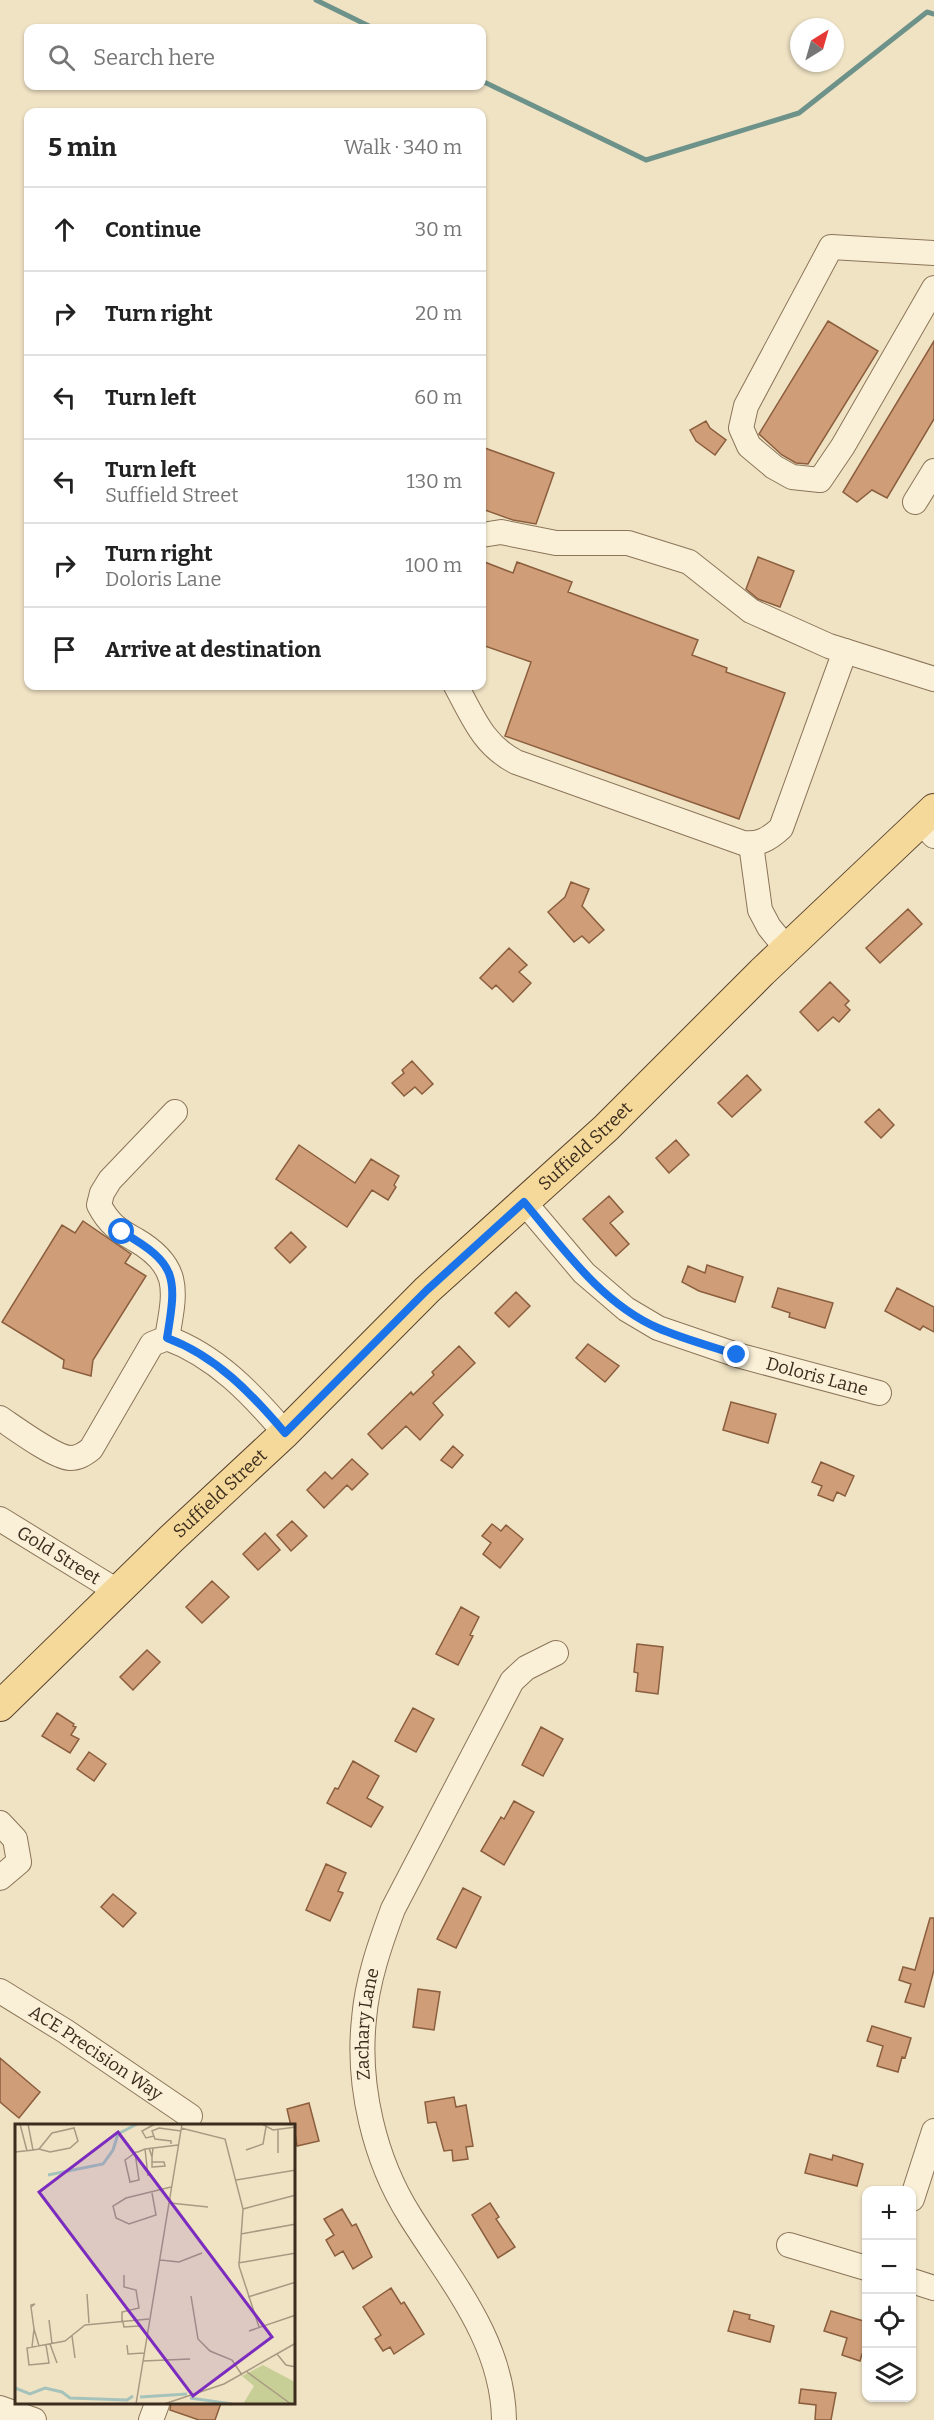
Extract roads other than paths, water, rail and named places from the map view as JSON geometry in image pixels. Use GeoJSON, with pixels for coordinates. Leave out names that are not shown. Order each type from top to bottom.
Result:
{"type":"FeatureCollection","features":[{"type":"Feature","properties":{"kind":"main road","name":"Suffield Street"},"geometry":{"type":"LineString","coordinates":[[0,1706],[117,1591],[285,1433],[427,1290],[606,1128],[787,949],[930,822]]}},
{"type":"Feature","properties":{"kind":"street"},"geometry":{"type":"LineString","coordinates":[[934,253],[831,247],[746,406],[741,428],[749,446],[774,467],[792,477],[820,480],[934,288]]}},
{"type":"Feature","properties":{"kind":"street"},"geometry":{"type":"LineString","coordinates":[[915,502],[934,471]]}},
{"type":"Feature","properties":{"kind":"street"},"geometry":{"type":"LineString","coordinates":[[486,534],[501,532],[556,543],[628,543],[689,562],[751,611],[846,651],[934,679]]}},
{"type":"Feature","properties":{"kind":"street"},"geometry":{"type":"LineString","coordinates":[[458,690],[479,730],[500,754],[527,766],[751,844],[760,843],[772,837],[781,828],[846,651]]}},
{"type":"Feature","properties":{"kind":"street"},"geometry":{"type":"LineString","coordinates":[[751,844],[760,910],[769,927],[787,949]]}},
{"type":"Feature","properties":{"kind":"street"},"geometry":{"type":"LineString","coordinates":[[167,1338],[174,1298],[172,1277],[161,1258],[108,1221],[99,1205],[102,1193],[110,1180],[175,1112]]}},
{"type":"Feature","properties":{"kind":"street","name":"Doloris Lane"},"geometry":{"type":"LineString","coordinates":[[524,1202],[584,1273],[626,1310],[658,1328],[737,1355],[879,1393]]}},
{"type":"Feature","properties":{"kind":"street"},"geometry":{"type":"LineString","coordinates":[[0,1418],[57,1455],[69,1458],[80,1457],[91,1449],[152,1344],[167,1338],[184,1344],[228,1374],[249,1392],[285,1433]]}},
{"type":"Feature","properties":{"kind":"street","name":"Gold Street"},"geometry":{"type":"LineString","coordinates":[[0,1519],[117,1591]]}},
{"type":"Feature","properties":{"kind":"street","name":"Zachary Lane"},"geometry":{"type":"LineString","coordinates":[[504,2420],[500,2379],[484,2334],[466,2302],[408,2214],[389,2177],[375,2137],[366,2097],[363,2019],[373,1971],[393,1909],[512,1681],[526,1668],[556,1653]]}},
{"type":"Feature","properties":{"kind":"street"},"geometry":{"type":"LineString","coordinates":[[0,1823],[15,1839],[20,1862],[0,1878]]}},
{"type":"Feature","properties":{"kind":"street","name":"ACE Precision Way"},"geometry":{"type":"LineString","coordinates":[[0,1991],[65,2031],[190,2116]]}},
{"type":"Feature","properties":{"kind":"street"},"geometry":{"type":"LineString","coordinates":[[916,2187],[934,2131]]}},
{"type":"Feature","properties":{"kind":"street"},"geometry":{"type":"LineString","coordinates":[[789,2245],[862,2267]]}},
{"type":"Feature","properties":{"kind":"street"},"geometry":{"type":"LineString","coordinates":[[916,2282],[934,2288]]}},
{"type":"Feature","properties":{"kind":"street"},"geometry":{"type":"LineString","coordinates":[[151,2420],[156,2405]]}},
{"type":"Feature","properties":{"kind":"street"},"geometry":{"type":"LineString","coordinates":[[0,2408],[34,2420]]}},
{"type":"Feature","properties":{"kind":"waterway"},"geometry":{"type":"LineString","coordinates":[[316,0],[365,24]]}},
{"type":"Feature","properties":{"kind":"waterway"},"geometry":{"type":"LineString","coordinates":[[486,83],[646,160],[799,113],[927,12],[934,14]]}}]}
